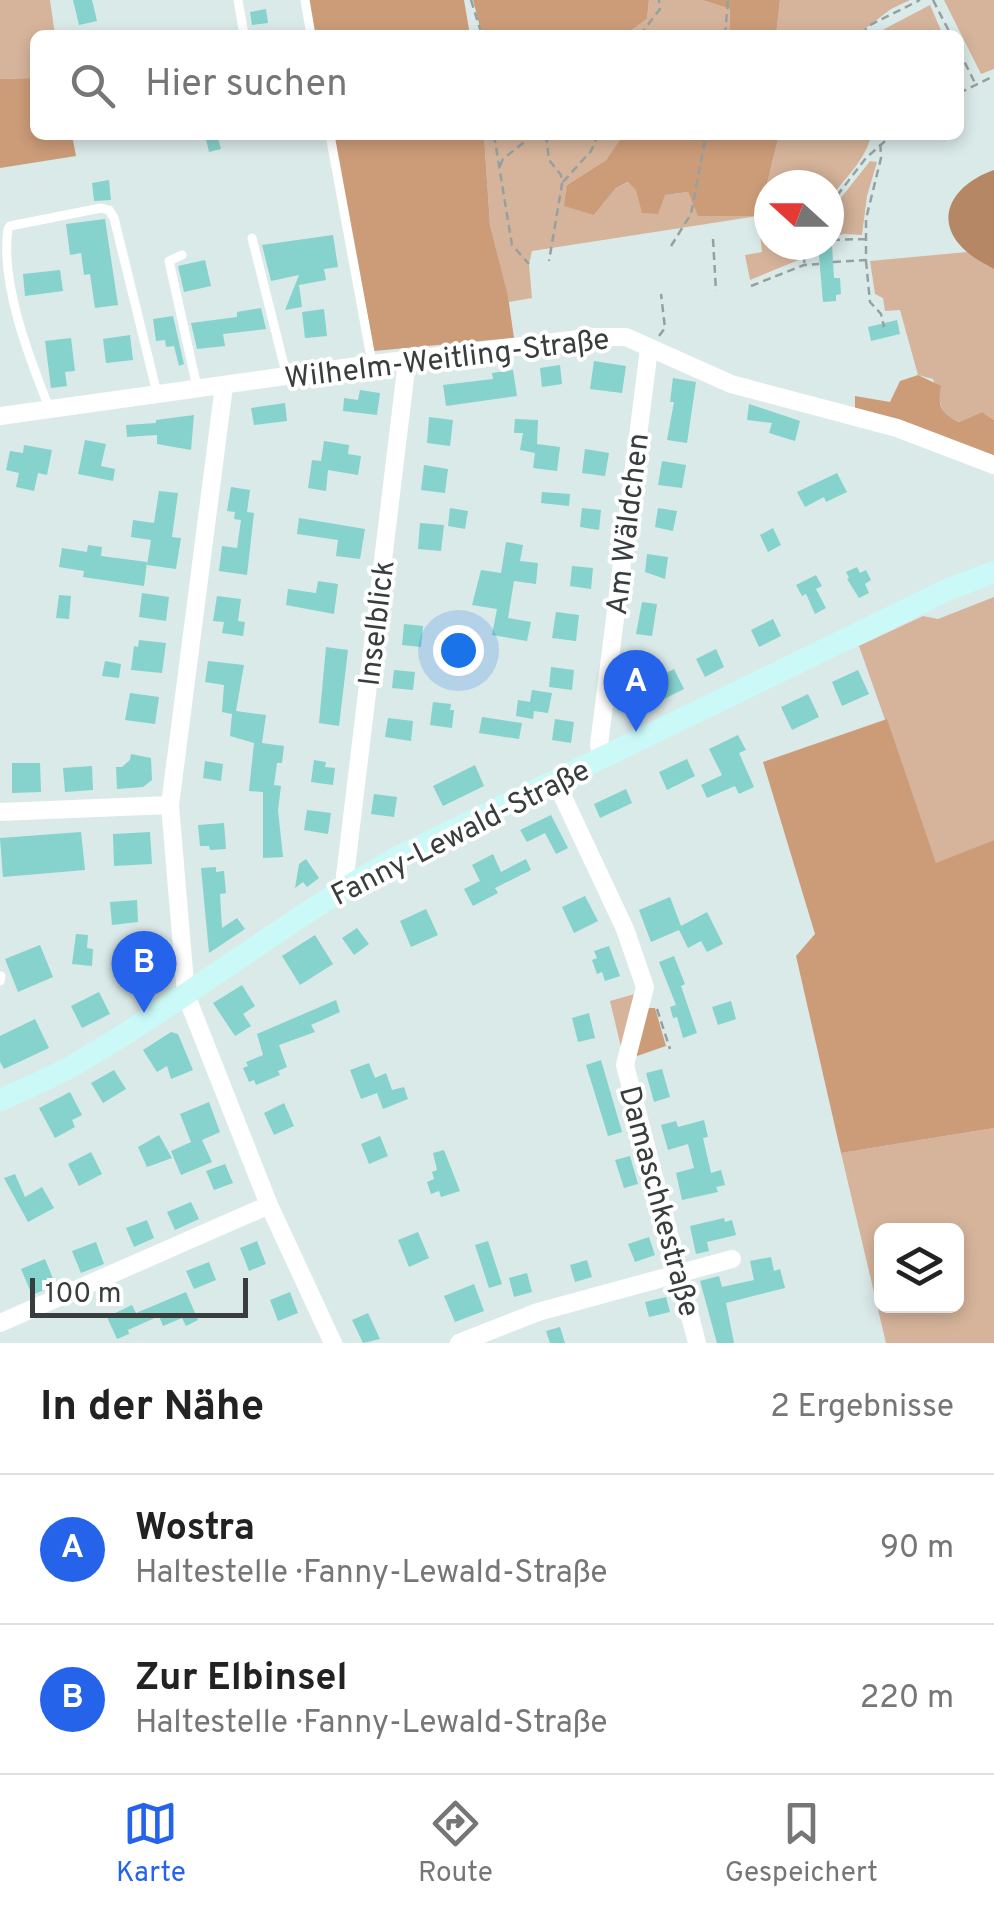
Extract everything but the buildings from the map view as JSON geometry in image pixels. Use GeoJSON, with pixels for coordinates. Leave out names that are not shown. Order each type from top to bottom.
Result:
{"type":"FeatureCollection","features":[{"type":"Feature","properties":{"kind":"street","name":"Wilhelm-Weitling-Straße"},"geometry":{"type":"LineString","coordinates":[[0,416],[372,364],[596,337],[626,337],[731,384],[896,428],[994,466]]}},
{"type":"Feature","properties":{"kind":"street","name":"Am Wäldchen"},"geometry":{"type":"LineString","coordinates":[[602,758],[599,745],[649,349]]}},
{"type":"Feature","properties":{"kind":"street","name":"Inselblick"},"geometry":{"type":"LineString","coordinates":[[350,884],[345,876],[408,361]]}},
{"type":"Feature","properties":{"kind":"street"},"geometry":{"type":"LineString","coordinates":[[224,386],[170,805],[186,995],[269,1205],[333,1343]]}},
{"type":"Feature","properties":{"kind":"street","name":"Fanny-Lewald-Straße"},"geometry":{"type":"LineString","coordinates":[[0,1100],[74,1065],[350,884],[396,858],[949,588],[994,572]]}},
{"type":"Feature","properties":{"kind":"street","name":"Damaschkestraße"},"geometry":{"type":"LineString","coordinates":[[555,780],[624,929],[646,988],[625,1065],[697,1343]]}},
{"type":"Feature","properties":{"kind":"street"},"geometry":{"type":"LineString","coordinates":[[0,812],[170,805]]}},
{"type":"Feature","properties":{"kind":"street"},"geometry":{"type":"LineString","coordinates":[[0,1323],[269,1205]]}},
{"type":"Feature","properties":{"kind":"street"},"geometry":{"type":"LineString","coordinates":[[458,1343],[538,1312],[732,1260]]}},
{"type":"Feature","properties":{"kind":"lane"},"geometry":{"type":"LineString","coordinates":[[238,0],[243,30]]}},
{"type":"Feature","properties":{"kind":"lane"},"geometry":{"type":"LineString","coordinates":[[305,0],[310,30]]}},
{"type":"Feature","properties":{"kind":"lane"},"geometry":{"type":"LineString","coordinates":[[331,140],[372,364]]}},
{"type":"Feature","properties":{"kind":"lane"},"geometry":{"type":"LineString","coordinates":[[50,410],[14,303],[8,230],[10,226],[101,208],[109,210],[114,218],[158,396]]}},
{"type":"Feature","properties":{"kind":"lane"},"geometry":{"type":"LineString","coordinates":[[252,238],[287,377]]}},
{"type":"Feature","properties":{"kind":"lane"},"geometry":{"type":"LineString","coordinates":[[182,255],[168,261],[198,390]]}},
{"type":"Feature","properties":{"kind":"path"},"geometry":{"type":"LineString","coordinates":[[472,0],[481,30]]}},
{"type":"Feature","properties":{"kind":"path"},"geometry":{"type":"LineString","coordinates":[[644,30],[660,9],[659,0]]}},
{"type":"Feature","properties":{"kind":"path"},"geometry":{"type":"LineString","coordinates":[[725,30],[728,0]]}},
{"type":"Feature","properties":{"kind":"path"},"geometry":{"type":"LineString","coordinates":[[865,30],[920,0]]}},
{"type":"Feature","properties":{"kind":"path"},"geometry":{"type":"LineString","coordinates":[[933,0],[948,30]]}},
{"type":"Feature","properties":{"kind":"path"},"geometry":{"type":"LineString","coordinates":[[964,61],[976,84]]}},
{"type":"Feature","properties":{"kind":"path"},"geometry":{"type":"LineString","coordinates":[[964,91],[994,76]]}},
{"type":"Feature","properties":{"kind":"path"},"geometry":{"type":"LineString","coordinates":[[495,140],[512,245],[529,264]]}},
{"type":"Feature","properties":{"kind":"path"},"geometry":{"type":"LineString","coordinates":[[499,168],[503,159],[527,140]]}},
{"type":"Feature","properties":{"kind":"path"},"geometry":{"type":"LineString","coordinates":[[547,140],[549,160],[562,175],[549,261]]}},
{"type":"Feature","properties":{"kind":"path"},"geometry":{"type":"LineString","coordinates":[[562,184],[592,151],[596,140]]}},
{"type":"Feature","properties":{"kind":"path"},"geometry":{"type":"LineString","coordinates":[[672,246],[691,214],[705,140]]}},
{"type":"Feature","properties":{"kind":"path"},"geometry":{"type":"LineString","coordinates":[[881,140],[866,218],[866,260],[870,302],[881,314],[884,327]]}},
{"type":"Feature","properties":{"kind":"path"},"geometry":{"type":"LineString","coordinates":[[844,187],[886,140]]}},
{"type":"Feature","properties":{"kind":"path"},"geometry":{"type":"LineString","coordinates":[[713,239],[716,291]]}},
{"type":"Feature","properties":{"kind":"path"},"geometry":{"type":"LineString","coordinates":[[844,240],[866,239]]}},
{"type":"Feature","properties":{"kind":"path"},"geometry":{"type":"LineString","coordinates":[[804,260],[804,264]]}},
{"type":"Feature","properties":{"kind":"path"},"geometry":{"type":"LineString","coordinates":[[833,262],[866,260]]}},
{"type":"Feature","properties":{"kind":"path"},"geometry":{"type":"LineString","coordinates":[[751,286],[804,264],[819,264]]}},
{"type":"Feature","properties":{"kind":"path"},"geometry":{"type":"LineString","coordinates":[[649,349],[664,328],[661,294]]}},
{"type":"Feature","properties":{"kind":"path"},"geometry":{"type":"LineString","coordinates":[[656,1008],[670,1049]]}},
{"type":"Feature","properties":{"kind":"shaded area"},"geometry":{"type":"Polygon","coordinates":[[[0,0],[50,0],[54,30],[30,30],[30,78],[0,79],[0,0]]]}},
{"type":"Feature","properties":{"kind":"shaded area"},"geometry":{"type":"Polygon","coordinates":[[[308,0],[464,0],[469,30],[313,30],[308,0]]]}},
{"type":"Feature","properties":{"kind":"shaded area"},"geometry":{"type":"Polygon","coordinates":[[[473,0],[649,0],[647,19],[632,30],[481,30],[473,0]]]}},
{"type":"Feature","properties":{"kind":"shaded area"},"geometry":{"type":"Polygon","coordinates":[[[649,0],[702,0],[730,9],[729,30],[632,30],[647,19],[649,0]]]}},
{"type":"Feature","properties":{"kind":"shaded area"},"geometry":{"type":"Polygon","coordinates":[[[702,0],[780,0],[777,30],[729,30],[730,9],[702,0]]]}},
{"type":"Feature","properties":{"kind":"shaded area"},"geometry":{"type":"Polygon","coordinates":[[[780,0],[910,0],[864,30],[777,30],[780,0]]]}},
{"type":"Feature","properties":{"kind":"shaded area"},"geometry":{"type":"Polygon","coordinates":[[[944,0],[994,0],[994,69],[981,74],[964,40],[964,30],[959,30],[944,0]]]}},
{"type":"Feature","properties":{"kind":"shaded area"},"geometry":{"type":"Polygon","coordinates":[[[930,5],[941,30],[882,30],[930,5]]]}},
{"type":"Feature","properties":{"kind":"shaded area"},"geometry":{"type":"Polygon","coordinates":[[[30,78],[30,140],[73,140],[76,156],[0,168],[0,79],[30,78]]]}},
{"type":"Feature","properties":{"kind":"shaded area"},"geometry":{"type":"Polygon","coordinates":[[[334,140],[484,140],[490,225],[514,338],[374,351],[334,140]]]}},
{"type":"Feature","properties":{"kind":"shaded area"},"geometry":{"type":"Polygon","coordinates":[[[484,140],[620,140],[606,160],[567,185],[594,215],[616,188],[629,182],[649,193],[688,192],[699,216],[754,216],[532,251],[532,298],[509,302],[490,225],[484,140]]]}},
{"type":"Feature","properties":{"kind":"shaded area"},"geometry":{"type":"Polygon","coordinates":[[[620,140],[778,140],[770,170],[754,170],[754,216],[698,216],[688,192],[665,195],[658,214],[642,213],[636,190],[628,182],[616,188],[594,215],[564,206],[567,185],[606,160],[620,140]]]}},
{"type":"Feature","properties":{"kind":"shaded area"},"geometry":{"type":"Polygon","coordinates":[[[778,140],[870,140],[844,180],[844,170],[770,170],[778,140]]]}},
{"type":"Feature","properties":{"kind":"shaded area"},"geometry":{"type":"Polygon","coordinates":[[[870,161],[877,162],[862,235],[844,234],[844,194],[870,161]]]}},
{"type":"Feature","properties":{"kind":"shaded area"},"geometry":{"type":"Polygon","coordinates":[[[994,170],[994,269],[970,255],[956,240],[949,215],[958,193],[994,170]]]}},
{"type":"Feature","properties":{"kind":"shaded area"},"geometry":{"type":"Polygon","coordinates":[[[967,252],[994,269],[994,420],[982,412],[959,422],[944,415],[933,379],[918,375],[900,310],[885,311],[883,298],[875,294],[870,261],[967,252]]]}},
{"type":"Feature","properties":{"kind":"shaded area"},"geometry":{"type":"Polygon","coordinates":[[[754,253],[754,260],[799,260],[750,280],[745,255],[754,253]]]}},
{"type":"Feature","properties":{"kind":"shaded area"},"geometry":{"type":"Polygon","coordinates":[[[918,375],[941,386],[942,408],[953,419],[959,422],[982,412],[994,420],[994,460],[855,408],[855,396],[890,402],[900,381],[918,375]]]}},
{"type":"Feature","properties":{"kind":"shaded area"},"geometry":{"type":"Polygon","coordinates":[[[994,597],[994,840],[936,864],[859,646],[923,616],[938,619],[994,597]]]}},
{"type":"Feature","properties":{"kind":"shaded area"},"geometry":{"type":"Polygon","coordinates":[[[887,719],[936,863],[994,840],[994,1128],[841,1153],[796,956],[815,934],[763,762],[887,719]]]}},
{"type":"Feature","properties":{"kind":"shaded area"},"geometry":{"type":"Polygon","coordinates":[[[638,993],[621,1047],[610,1001],[638,993]]]}},
{"type":"Feature","properties":{"kind":"shaded area"},"geometry":{"type":"Polygon","coordinates":[[[645,1008],[655,1008],[666,1046],[637,1056],[634,1054],[645,1008]]]}},
{"type":"Feature","properties":{"kind":"shaded area"},"geometry":{"type":"Polygon","coordinates":[[[994,1128],[994,1343],[886,1343],[879,1313],[964,1313],[964,1223],[874,1223],[874,1292],[841,1153],[994,1128]]]}},
{"type":"Feature","properties":{"kind":"place","name":"Wostra"},"geometry":{"type":"Point","coordinates":[636,732]}},
{"type":"Feature","properties":{"kind":"place","name":"Zur Elbinsel"},"geometry":{"type":"Point","coordinates":[144,1013]}}]}
